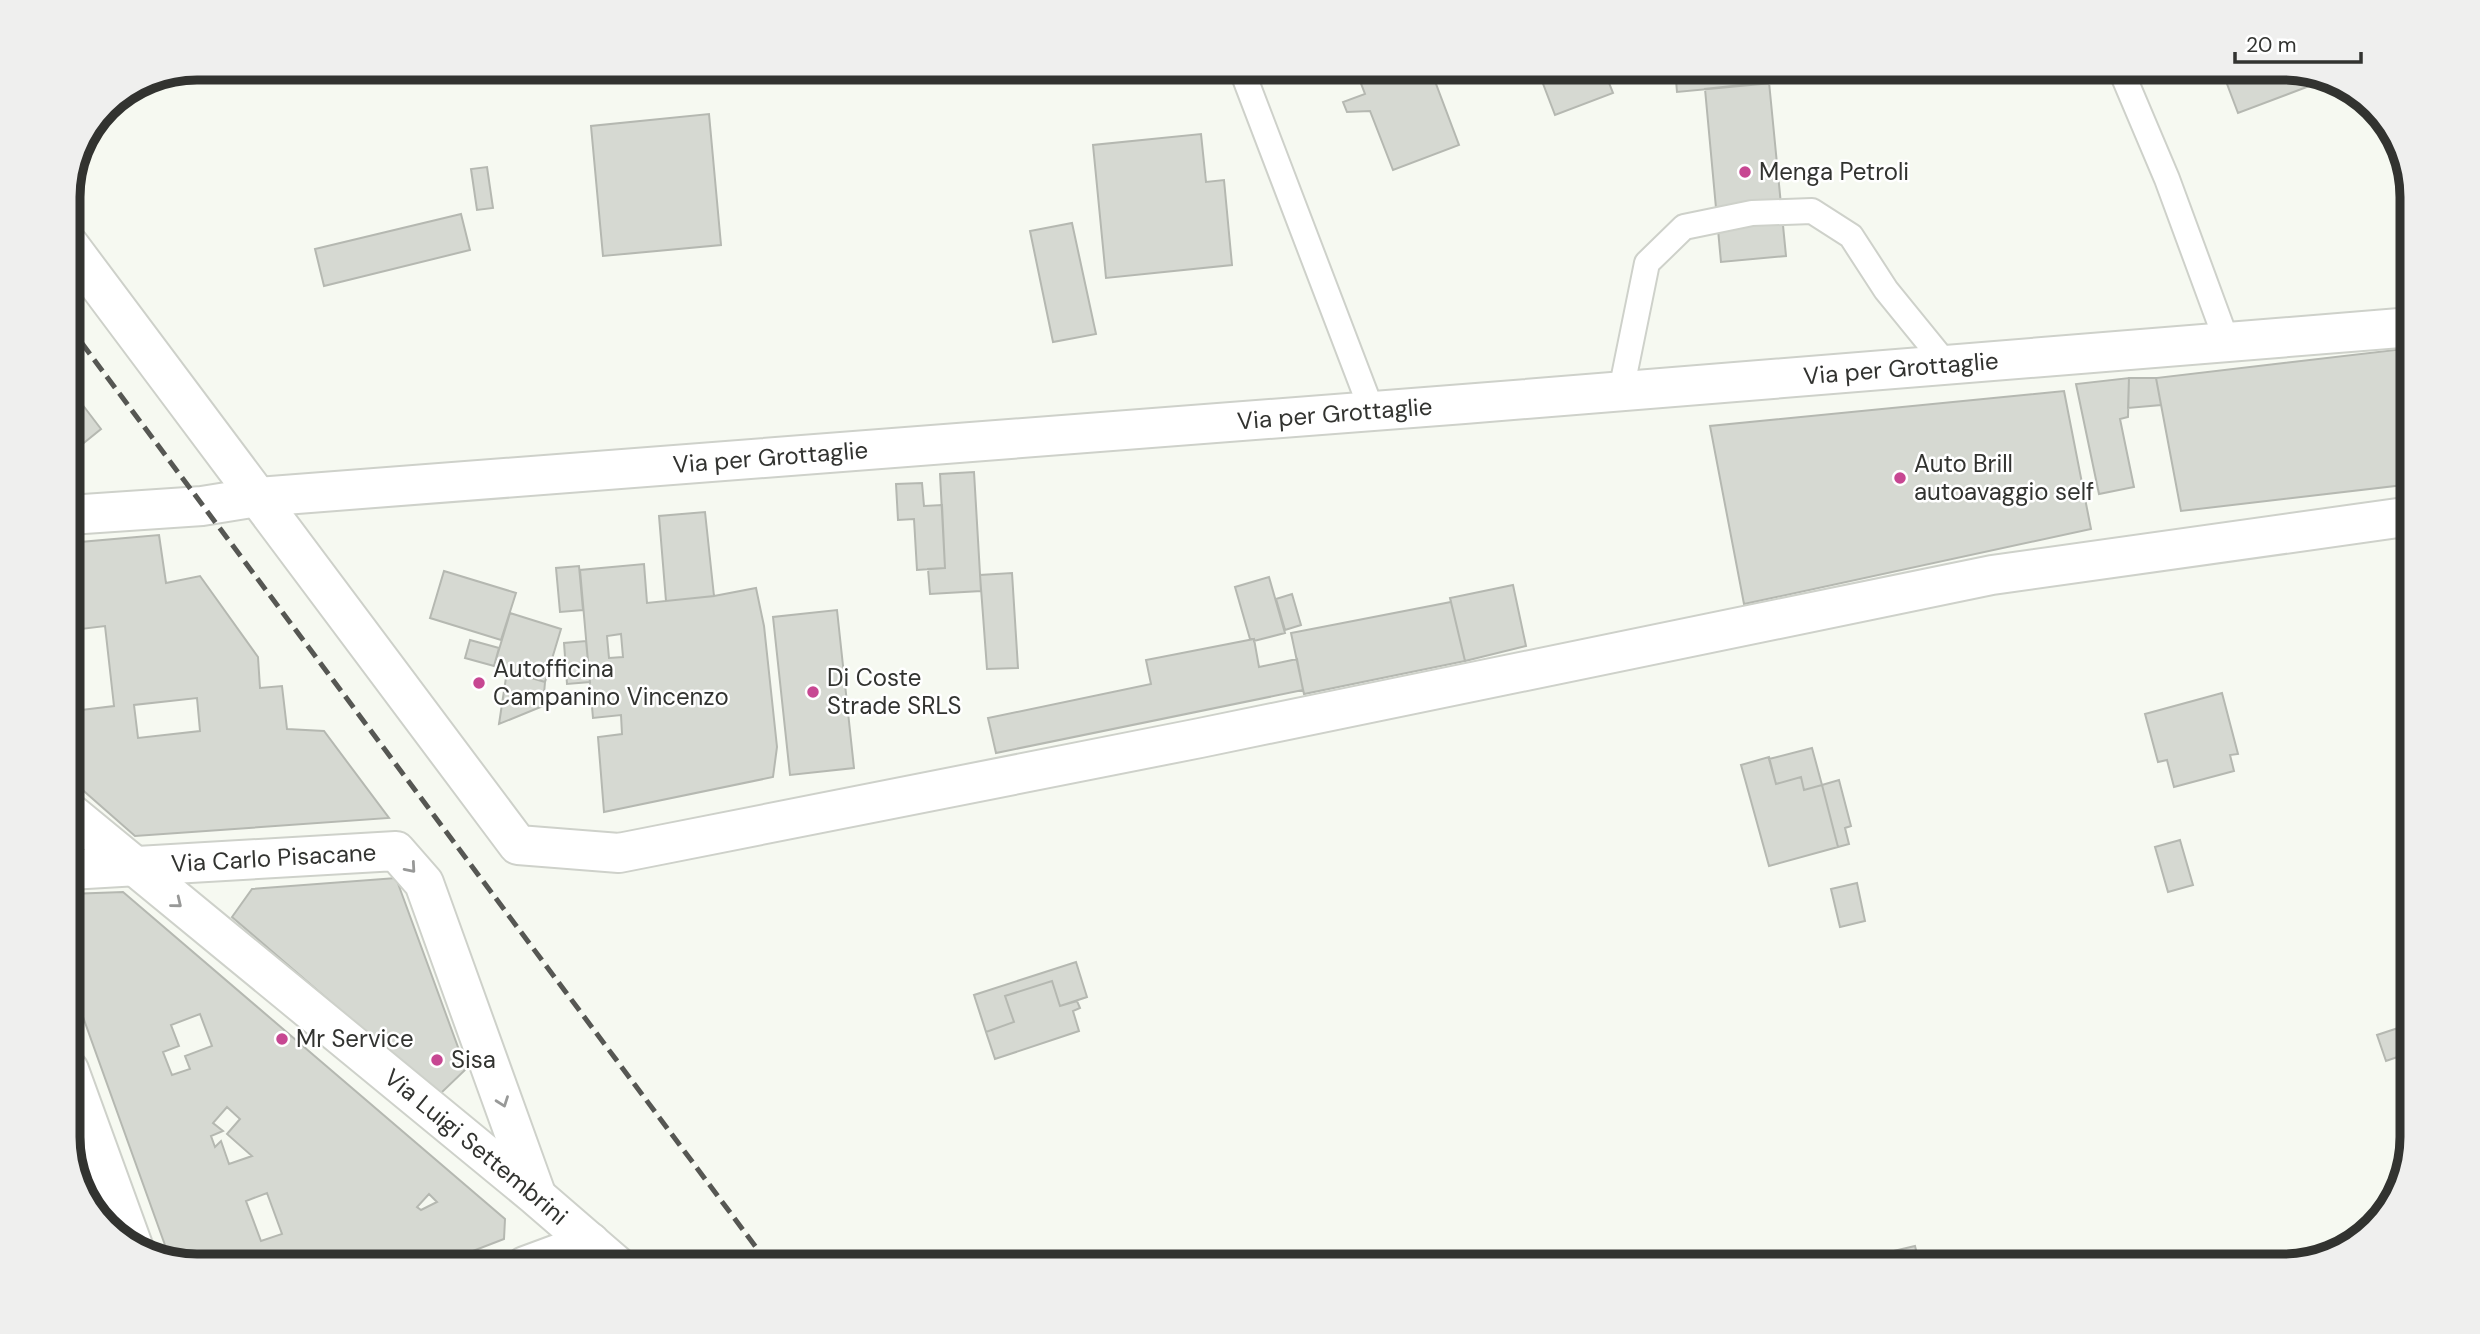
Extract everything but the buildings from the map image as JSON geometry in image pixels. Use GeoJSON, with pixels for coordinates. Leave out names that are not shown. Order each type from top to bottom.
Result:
{"type":"FeatureCollection","features":[{"type":"Feature","properties":{"kind":"street"},"geometry":{"type":"LineString","coordinates":[[81,262],[518,845],[619,853],[1199,738],[1992,575],[2399,518]]}},
{"type":"Feature","properties":{"kind":"street","name":"Via per Grottaglie"},"geometry":{"type":"LineString","coordinates":[[81,514],[2399,328]]}},
{"type":"Feature","properties":{"kind":"street","name":"Via Luigi Settembrini"},"geometry":{"type":"LineString","coordinates":[[81,822],[603,1254]]}},
{"type":"Feature","properties":{"kind":"street","name":"Via Carlo Pisacane"},"geometry":{"type":"LineString","coordinates":[[81,869],[396,851],[424,883],[536,1196]]}},
{"type":"Feature","properties":{"kind":"street"},"geometry":{"type":"LineString","coordinates":[[81,1103],[127,1229]]}},
{"type":"Feature","properties":{"kind":"lane"},"geometry":{"type":"LineString","coordinates":[[1246,80],[1372,411]]}},
{"type":"Feature","properties":{"kind":"lane"},"geometry":{"type":"LineString","coordinates":[[2125,80],[2167,179],[2227,342]]}},
{"type":"Feature","properties":{"kind":"lane"},"geometry":{"type":"LineString","coordinates":[[1621,391],[1647,263],[1684,227],[1752,213],[1812,211],[1852,236],[1886,290],[1947,365]]}},
{"type":"Feature","properties":{"kind":"railway"},"geometry":{"type":"LineString","coordinates":[[81,342],[761,1254]]}},
{"type":"Feature","properties":{"kind":"place","name":"Menga Petroli"},"geometry":{"type":"Point","coordinates":[1745,172]}},
{"type":"Feature","properties":{"kind":"place","name":"Auto Brill autoavaggio self"},"geometry":{"type":"Point","coordinates":[1900,478]}},
{"type":"Feature","properties":{"kind":"place","name":"Autofficina Campanino Vincenzo"},"geometry":{"type":"Point","coordinates":[479,683]}},
{"type":"Feature","properties":{"kind":"place","name":"Di Coste Strade SRLS"},"geometry":{"type":"Point","coordinates":[813,692]}},
{"type":"Feature","properties":{"kind":"place","name":"Mr Service"},"geometry":{"type":"Point","coordinates":[282,1039]}},
{"type":"Feature","properties":{"kind":"place","name":"Sisa"},"geometry":{"type":"Point","coordinates":[437,1060]}}]}
